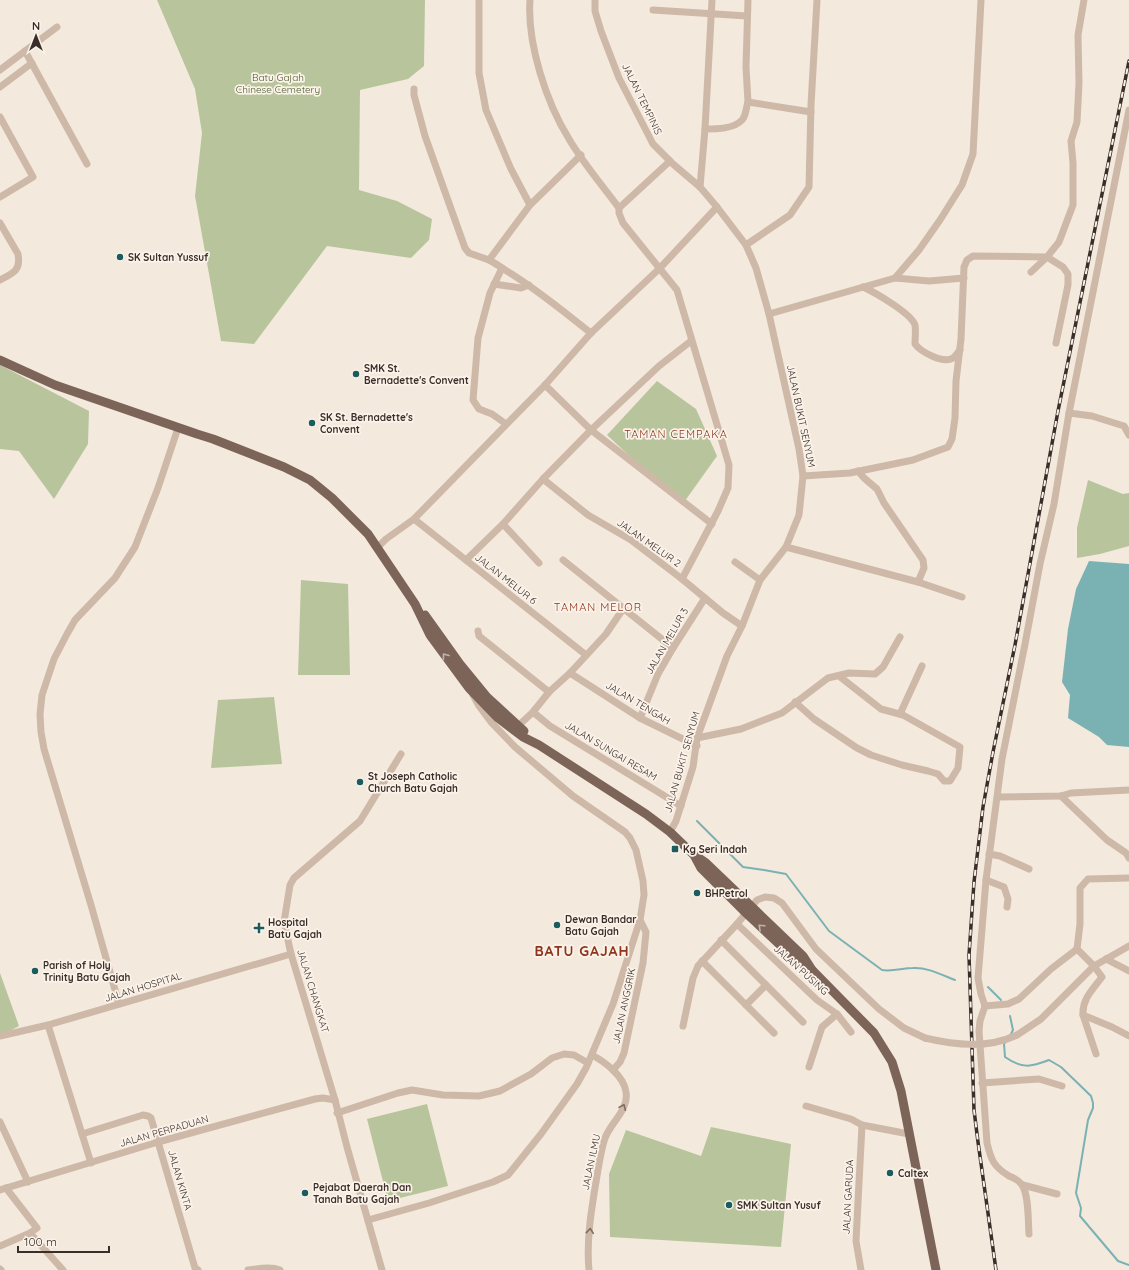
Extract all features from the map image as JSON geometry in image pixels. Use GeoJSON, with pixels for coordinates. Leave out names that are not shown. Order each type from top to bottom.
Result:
{"type":"FeatureCollection","features":[{"type":"Feature","properties":{"kind":"main road"},"geometry":{"type":"LineString","coordinates":[[0,360],[56,385],[213,439],[274,462],[310,480],[332,498],[368,534],[415,604],[486,697],[538,745]]}},
{"type":"Feature","properties":{"kind":"main road"},"geometry":{"type":"LineString","coordinates":[[415,604],[430,635],[469,688],[487,708],[523,737],[646,814],[670,832],[694,855],[701,868],[749,910],[794,958],[812,970],[874,1033],[892,1062],[898,1078],[936,1270]]}},
{"type":"Feature","properties":{"kind":"main road"},"geometry":{"type":"LineString","coordinates":[[486,697],[487,708]]}},
{"type":"Feature","properties":{"kind":"street"},"geometry":{"type":"LineString","coordinates":[[479,0],[479,73],[486,110],[511,168],[530,205]]}},
{"type":"Feature","properties":{"kind":"street"},"geometry":{"type":"LineString","coordinates":[[530,0],[531,36],[546,92],[569,139],[619,208],[619,214],[623,223],[677,290],[729,465],[728,488],[712,524],[682,579]]}},
{"type":"Feature","properties":{"kind":"street","name":"JALAN TEMPINIS"},"geometry":{"type":"LineString","coordinates":[[595,0],[595,11],[601,31],[619,78],[653,144],[700,188],[717,207]]}},
{"type":"Feature","properties":{"kind":"street"},"geometry":{"type":"LineString","coordinates":[[700,188],[709,73],[712,0]]}},
{"type":"Feature","properties":{"kind":"street"},"geometry":{"type":"LineString","coordinates":[[705,129],[733,125],[741,121],[745,114],[748,102],[746,67],[748,0]]}},
{"type":"Feature","properties":{"kind":"street"},"geometry":{"type":"LineString","coordinates":[[746,245],[790,215],[809,188],[811,112],[818,0]]}},
{"type":"Feature","properties":{"kind":"street"},"geometry":{"type":"LineString","coordinates":[[895,278],[919,250],[940,220],[962,185],[973,154],[981,0]]}},
{"type":"Feature","properties":{"kind":"street"},"geometry":{"type":"LineString","coordinates":[[1031,272],[1047,257],[1059,242],[1073,204],[1073,163],[1071,141],[1077,122],[1079,83],[1078,36],[1084,0]]}},
{"type":"Feature","properties":{"kind":"street"},"geometry":{"type":"LineString","coordinates":[[653,10],[747,16]]}},
{"type":"Feature","properties":{"kind":"street"},"geometry":{"type":"LineString","coordinates":[[0,70],[57,27]]}},
{"type":"Feature","properties":{"kind":"street"},"geometry":{"type":"LineString","coordinates":[[25,51],[87,164]]}},
{"type":"Feature","properties":{"kind":"street"},"geometry":{"type":"LineString","coordinates":[[0,87],[32,63]]}},
{"type":"Feature","properties":{"kind":"street"},"geometry":{"type":"LineString","coordinates":[[414,89],[414,95],[425,136],[465,248],[469,253],[498,264],[530,285],[591,333]]}},
{"type":"Feature","properties":{"kind":"street"},"geometry":{"type":"LineString","coordinates":[[748,102],[811,112]]}},
{"type":"Feature","properties":{"kind":"street"},"geometry":{"type":"LineString","coordinates":[[1029,1234],[1027,1205],[1025,1192],[1022,1185],[1018,1180],[996,1166],[990,1157],[987,1143],[979,1031],[980,1021],[985,1006],[978,978],[986,880],[1002,759],[1040,564],[1054,504],[1069,413],[1129,110]]}},
{"type":"Feature","properties":{"kind":"street"},"geometry":{"type":"LineString","coordinates":[[0,117],[33,177],[0,197]]}},
{"type":"Feature","properties":{"kind":"street"},"geometry":{"type":"LineString","coordinates":[[489,260],[530,205],[580,155]]}},
{"type":"Feature","properties":{"kind":"street"},"geometry":{"type":"LineString","coordinates":[[619,208],[670,161]]}},
{"type":"Feature","properties":{"kind":"street"},"geometry":{"type":"LineString","coordinates":[[378,547],[386,539],[411,521],[545,385],[591,333],[659,269],[717,207]]}},
{"type":"Feature","properties":{"kind":"street","name":"JALAN BUKIT SENYUM"},"geometry":{"type":"LineString","coordinates":[[670,832],[676,821],[693,767],[697,742],[727,656],[742,626],[760,580],[786,546],[799,515],[803,476],[799,449],[769,314],[756,268],[746,245],[717,207]]}},
{"type":"Feature","properties":{"kind":"street"},"geometry":{"type":"LineString","coordinates":[[0,222],[18,254],[19,259],[15,272],[0,280]]}},
{"type":"Feature","properties":{"kind":"street"},"geometry":{"type":"LineString","coordinates":[[803,476],[858,471],[913,460],[948,447],[952,439],[960,349],[964,267],[967,260],[972,256],[1047,257],[1063,267],[1068,274],[1068,285],[1056,344]]}},
{"type":"Feature","properties":{"kind":"street"},"geometry":{"type":"LineString","coordinates":[[502,268],[490,293],[478,338],[473,400],[479,409],[492,414],[506,424]]}},
{"type":"Feature","properties":{"kind":"street"},"geometry":{"type":"LineString","coordinates":[[769,314],[876,282],[895,278],[929,281],[964,278]]}},
{"type":"Feature","properties":{"kind":"street"},"geometry":{"type":"LineString","coordinates":[[876,282],[876,293]]}},
{"type":"Feature","properties":{"kind":"street"},"geometry":{"type":"LineString","coordinates":[[494,284],[521,288],[530,285]]}},
{"type":"Feature","properties":{"kind":"street"},"geometry":{"type":"LineString","coordinates":[[863,286],[876,293],[910,319],[915,325],[915,344],[920,350],[948,360],[955,357],[960,349]]}},
{"type":"Feature","properties":{"kind":"street"},"geometry":{"type":"LineString","coordinates":[[466,560],[503,524],[543,479],[591,430],[659,366],[691,341]]}},
{"type":"Feature","properties":{"kind":"street"},"geometry":{"type":"LineString","coordinates":[[545,385],[591,430],[712,524]]}},
{"type":"Feature","properties":{"kind":"street"},"geometry":{"type":"LineString","coordinates":[[1069,413],[1092,416],[1124,426],[1129,436]]}},
{"type":"Feature","properties":{"kind":"street"},"geometry":{"type":"LineString","coordinates":[[119,1004],[91,904],[44,749],[40,728],[40,714],[42,695],[52,666],[66,634],[75,620],[115,578],[135,546],[158,488],[178,428]]}},
{"type":"Feature","properties":{"kind":"street"},"geometry":{"type":"LineString","coordinates":[[858,471],[877,489],[884,503],[923,560],[924,568],[918,582]]}},
{"type":"Feature","properties":{"kind":"street","name":"JALAN MELUR 2"},"geometry":{"type":"LineString","coordinates":[[543,479],[588,515],[631,540],[742,626]]}},
{"type":"Feature","properties":{"kind":"street","name":"JALAN MELUR 6"},"geometry":{"type":"LineString","coordinates":[[411,521],[466,560],[586,655]]}},
{"type":"Feature","properties":{"kind":"street"},"geometry":{"type":"LineString","coordinates":[[503,524],[539,564]]}},
{"type":"Feature","properties":{"kind":"street"},"geometry":{"type":"LineString","coordinates":[[786,546],[918,582],[962,597]]}},
{"type":"Feature","properties":{"kind":"street"},"geometry":{"type":"LineString","coordinates":[[563,560],[673,648]]}},
{"type":"Feature","properties":{"kind":"street"},"geometry":{"type":"LineString","coordinates":[[735,562],[760,580]]}},
{"type":"Feature","properties":{"kind":"street","name":"JALAN MELUR 3"},"geometry":{"type":"LineString","coordinates":[[640,718],[658,674],[705,598]]}},
{"type":"Feature","properties":{"kind":"street"},"geometry":{"type":"LineString","coordinates":[[518,726],[606,634],[623,609]]}},
{"type":"Feature","properties":{"kind":"street"},"geometry":{"type":"LineString","coordinates":[[478,631],[479,636],[549,692]]}},
{"type":"Feature","properties":{"kind":"street"},"geometry":{"type":"LineString","coordinates":[[697,742],[741,729],[782,713],[828,678],[849,673],[875,674],[883,667],[900,637]]}},
{"type":"Feature","properties":{"kind":"street"},"geometry":{"type":"LineString","coordinates":[[900,714],[922,666]]}},
{"type":"Feature","properties":{"kind":"street","name":"JALAN TENGAH"},"geometry":{"type":"LineString","coordinates":[[570,673],[640,718],[697,742]]}},
{"type":"Feature","properties":{"kind":"street"},"geometry":{"type":"LineString","coordinates":[[795,702],[814,719],[857,748],[877,757],[938,774],[944,781],[950,780],[958,768],[960,747],[900,714],[882,709],[839,676]]}},
{"type":"Feature","properties":{"kind":"street"},"geometry":{"type":"LineString","coordinates":[[368,1220],[476,1188],[508,1175],[541,1134],[577,1084],[588,1063],[613,1004],[640,920],[644,895],[644,881],[636,850],[626,832],[573,796],[515,747],[491,722],[479,706],[469,688]]}},
{"type":"Feature","properties":{"kind":"street"},"geometry":{"type":"LineString","coordinates":[[487,708],[491,722]]}},
{"type":"Feature","properties":{"kind":"street","name":"JALAN SUNGAI RESAM"},"geometry":{"type":"LineString","coordinates":[[532,712],[550,726],[680,806]]}},
{"type":"Feature","properties":{"kind":"street","name":"JALAN CHANGKAT"},"geometry":{"type":"LineString","coordinates":[[382,1270],[337,1113],[335,1100],[291,954],[284,922],[290,885],[294,878],[360,821],[401,754]]}},
{"type":"Feature","properties":{"kind":"street"},"geometry":{"type":"LineString","coordinates":[[998,797],[1062,796],[1070,793],[1129,790]]}},
{"type":"Feature","properties":{"kind":"street"},"geometry":{"type":"LineString","coordinates":[[1062,796],[1107,840],[1126,853],[1129,858]]}},
{"type":"Feature","properties":{"kind":"street"},"geometry":{"type":"LineString","coordinates":[[989,854],[1000,856],[1030,869]]}},
{"type":"Feature","properties":{"kind":"street"},"geometry":{"type":"LineString","coordinates":[[985,1006],[1008,1004],[1019,999],[1051,969],[1077,949],[1080,924],[1080,888],[1088,879],[1129,878]]}},
{"type":"Feature","properties":{"kind":"street"},"geometry":{"type":"LineString","coordinates":[[986,880],[1004,887],[1008,899],[1007,907]]}},
{"type":"Feature","properties":{"kind":"street"},"geometry":{"type":"LineString","coordinates":[[683,1026],[693,978],[698,966],[757,900],[765,896],[774,898],[782,903],[816,949],[879,1008],[904,1028],[925,1038],[951,1044],[973,1045],[993,1043],[1017,1035],[1041,1019],[1094,966],[1129,946]]}},
{"type":"Feature","properties":{"kind":"street","name":"JALAN ANGGRIK"},"geometry":{"type":"LineString","coordinates":[[613,1070],[620,1062],[624,1053],[643,963],[646,932],[640,920]]}},
{"type":"Feature","properties":{"kind":"street","name":"JALAN PUSING"},"geometry":{"type":"LineString","coordinates":[[737,924],[817,1000],[837,1014],[851,1032]]}},
{"type":"Feature","properties":{"kind":"street"},"geometry":{"type":"LineString","coordinates":[[721,940],[803,1022]]}},
{"type":"Feature","properties":{"kind":"street"},"geometry":{"type":"LineString","coordinates":[[1077,949],[1094,966],[1102,977],[1084,999],[1082,1007],[1083,1015],[1096,1054]]}},
{"type":"Feature","properties":{"kind":"street","name":"JALAN HOSPITAL"},"geometry":{"type":"LineString","coordinates":[[0,1036],[48,1025],[291,954]]}},
{"type":"Feature","properties":{"kind":"street"},"geometry":{"type":"LineString","coordinates":[[1106,959],[1129,971]]}},
{"type":"Feature","properties":{"kind":"street"},"geometry":{"type":"LineString","coordinates":[[702,962],[774,1033]]}},
{"type":"Feature","properties":{"kind":"street"},"geometry":{"type":"LineString","coordinates":[[746,1005],[766,985]]}},
{"type":"Feature","properties":{"kind":"street"},"geometry":{"type":"LineString","coordinates":[[809,1067],[822,1027],[837,1014]]}},
{"type":"Feature","properties":{"kind":"street"},"geometry":{"type":"LineString","coordinates":[[1083,1015],[1129,1036]]}},
{"type":"Feature","properties":{"kind":"street"},"geometry":{"type":"LineString","coordinates":[[48,1025],[91,1163]]}},
{"type":"Feature","properties":{"kind":"street"},"geometry":{"type":"LineString","coordinates":[[337,1113],[398,1092],[412,1090],[450,1095],[479,1096],[500,1091],[531,1074],[552,1058],[564,1054],[574,1055],[588,1063]]}},
{"type":"Feature","properties":{"kind":"street","name":"JALAN ILMU"},"geometry":{"type":"LineString","coordinates":[[589,1270],[588,1249],[600,1158],[605,1138],[609,1129],[623,1109],[626,1096],[626,1089],[613,1070],[605,1062],[592,1054]]}},
{"type":"Feature","properties":{"kind":"street"},"geometry":{"type":"LineString","coordinates":[[982,1083],[1039,1079],[1062,1086]]}},
{"type":"Feature","properties":{"kind":"street","name":"JALAN PERPADUAN"},"geometry":{"type":"LineString","coordinates":[[3,1189],[158,1142],[315,1099],[322,1098],[335,1100]]}},
{"type":"Feature","properties":{"kind":"street"},"geometry":{"type":"LineString","coordinates":[[806,1106],[851,1119],[862,1125],[909,1134]]}},
{"type":"Feature","properties":{"kind":"street","name":"JALAN KINTA"},"geometry":{"type":"LineString","coordinates":[[82,1134],[143,1116],[148,1116],[151,1118],[195,1268],[198,1270]]}},
{"type":"Feature","properties":{"kind":"street"},"geometry":{"type":"LineString","coordinates":[[0,1122],[28,1182]]}},
{"type":"Feature","properties":{"kind":"street","name":"JALAN GARUDA"},"geometry":{"type":"LineString","coordinates":[[861,1270],[856,1241],[862,1125]]}},
{"type":"Feature","properties":{"kind":"street"},"geometry":{"type":"LineString","coordinates":[[1022,1185],[1057,1194]]}},
{"type":"Feature","properties":{"kind":"street"},"geometry":{"type":"LineString","coordinates":[[0,1246],[30,1233],[37,1228],[3,1189]]}},
{"type":"Feature","properties":{"kind":"street"},"geometry":{"type":"LineString","coordinates":[[30,1233],[63,1270]]}},
{"type":"Feature","properties":{"kind":"street"},"geometry":{"type":"LineString","coordinates":[[248,1270],[263,1268],[280,1270]]}},
{"type":"Feature","properties":{"kind":"green space","name":"Batu Gajah Chinese Cemetery"},"geometry":{"type":"Polygon","coordinates":[[[157,0],[425,0],[424,66],[408,79],[360,90],[359,190],[397,201],[432,219],[429,240],[411,258],[327,246],[254,344],[221,341],[195,196],[202,133],[195,89],[157,0]]]}},
{"type":"Feature","properties":{"kind":"green space"},"geometry":{"type":"Polygon","coordinates":[[[0,365],[89,411],[88,444],[54,499],[19,451],[0,449],[0,365]]]}},
{"type":"Feature","properties":{"kind":"green space"},"geometry":{"type":"Polygon","coordinates":[[[657,381],[696,409],[717,456],[682,505],[607,435],[657,381]]]}},
{"type":"Feature","properties":{"kind":"green space"},"geometry":{"type":"Polygon","coordinates":[[[1088,480],[1123,494],[1129,493],[1129,546],[1100,554],[1077,558],[1077,528],[1088,480]]]}},
{"type":"Feature","properties":{"kind":"green space"},"geometry":{"type":"Polygon","coordinates":[[[301,580],[348,584],[350,675],[298,675],[301,580]]]}},
{"type":"Feature","properties":{"kind":"green space"},"geometry":{"type":"Polygon","coordinates":[[[274,697],[282,764],[211,768],[218,700],[274,697]]]}},
{"type":"Feature","properties":{"kind":"green space"},"geometry":{"type":"Polygon","coordinates":[[[0,973],[19,1026],[0,1036],[0,973]]]}},
{"type":"Feature","properties":{"kind":"green space"},"geometry":{"type":"Polygon","coordinates":[[[427,1104],[448,1186],[388,1201],[367,1119],[427,1104]]]}},
{"type":"Feature","properties":{"kind":"green space"},"geometry":{"type":"Polygon","coordinates":[[[711,1127],[791,1144],[781,1247],[610,1237],[609,1174],[626,1130],[701,1156],[711,1127]]]}},
{"type":"Feature","properties":{"kind":"water"},"geometry":{"type":"Polygon","coordinates":[[[1089,561],[1129,564],[1129,747],[1107,745],[1099,737],[1068,718],[1070,695],[1062,682],[1068,629],[1076,589],[1089,561]]]}},
{"type":"Feature","properties":{"kind":"waterway"},"geometry":{"type":"LineString","coordinates":[[697,821],[743,867],[786,874],[829,931],[882,970],[890,971],[918,968],[955,980]]}},
{"type":"Feature","properties":{"kind":"waterway"},"geometry":{"type":"LineString","coordinates":[[988,987],[1001,1000]]}},
{"type":"Feature","properties":{"kind":"waterway"},"geometry":{"type":"LineString","coordinates":[[1010,1016],[1013,1030],[1010,1036]]}},
{"type":"Feature","properties":{"kind":"waterway"},"geometry":{"type":"LineString","coordinates":[[1006,1041],[1004,1044],[1005,1057],[1011,1061],[1027,1066],[1049,1060],[1061,1067],[1091,1096],[1093,1108],[1088,1120],[1076,1193],[1081,1208],[1080,1216],[1118,1261],[1129,1265]]}},
{"type":"Feature","properties":{"kind":"railway"},"geometry":{"type":"LineString","coordinates":[[996,1270],[974,1110],[969,955],[974,882],[983,807],[993,752],[1015,645],[1058,411],[1129,61]]}},
{"type":"Feature","properties":{"kind":"place","name":"SK Sultan Yussuf"},"geometry":{"type":"Point","coordinates":[120,257]}},
{"type":"Feature","properties":{"kind":"place","name":"SMK St. Bernadette's Convent"},"geometry":{"type":"Point","coordinates":[356,374]}},
{"type":"Feature","properties":{"kind":"place","name":"SK St. Bernadette's Convent"},"geometry":{"type":"Point","coordinates":[312,423]}},
{"type":"Feature","properties":{"kind":"place","name":"St Joseph Catholic Church Batu Gajah"},"geometry":{"type":"Point","coordinates":[360,782]}},
{"type":"Feature","properties":{"kind":"place","name":"Kg Seri Indah"},"geometry":{"type":"Point","coordinates":[675,849]}},
{"type":"Feature","properties":{"kind":"place","name":"BHPetrol"},"geometry":{"type":"Point","coordinates":[697,893]}},
{"type":"Feature","properties":{"kind":"place","name":"Dewan Bandar Batu Gajah"},"geometry":{"type":"Point","coordinates":[557,925]}},
{"type":"Feature","properties":{"kind":"place","name":"Hospital Batu Gajah"},"geometry":{"type":"Point","coordinates":[259,928]}},
{"type":"Feature","properties":{"kind":"place","name":"Parish of Holy Trinity Batu Gajah"},"geometry":{"type":"Point","coordinates":[35,971]}},
{"type":"Feature","properties":{"kind":"place","name":"Caltex"},"geometry":{"type":"Point","coordinates":[890,1173]}},
{"type":"Feature","properties":{"kind":"place","name":"Pejabat Daerah Dan Tanah Batu Gajah"},"geometry":{"type":"Point","coordinates":[305,1193]}},
{"type":"Feature","properties":{"kind":"place","name":"SMK Sultan Yusuf"},"geometry":{"type":"Point","coordinates":[729,1205]}},
{"type":"Feature","properties":{"kind":"district","name":"TAMAN CEMPAKA"},"geometry":{"type":"Point","coordinates":[676,434]}},
{"type":"Feature","properties":{"kind":"district","name":"TAMAN MELOR"},"geometry":{"type":"Point","coordinates":[598,607]}},
{"type":"Feature","properties":{"kind":"district","name":"BATU GAJAH"},"geometry":{"type":"Point","coordinates":[582,951]}}]}
